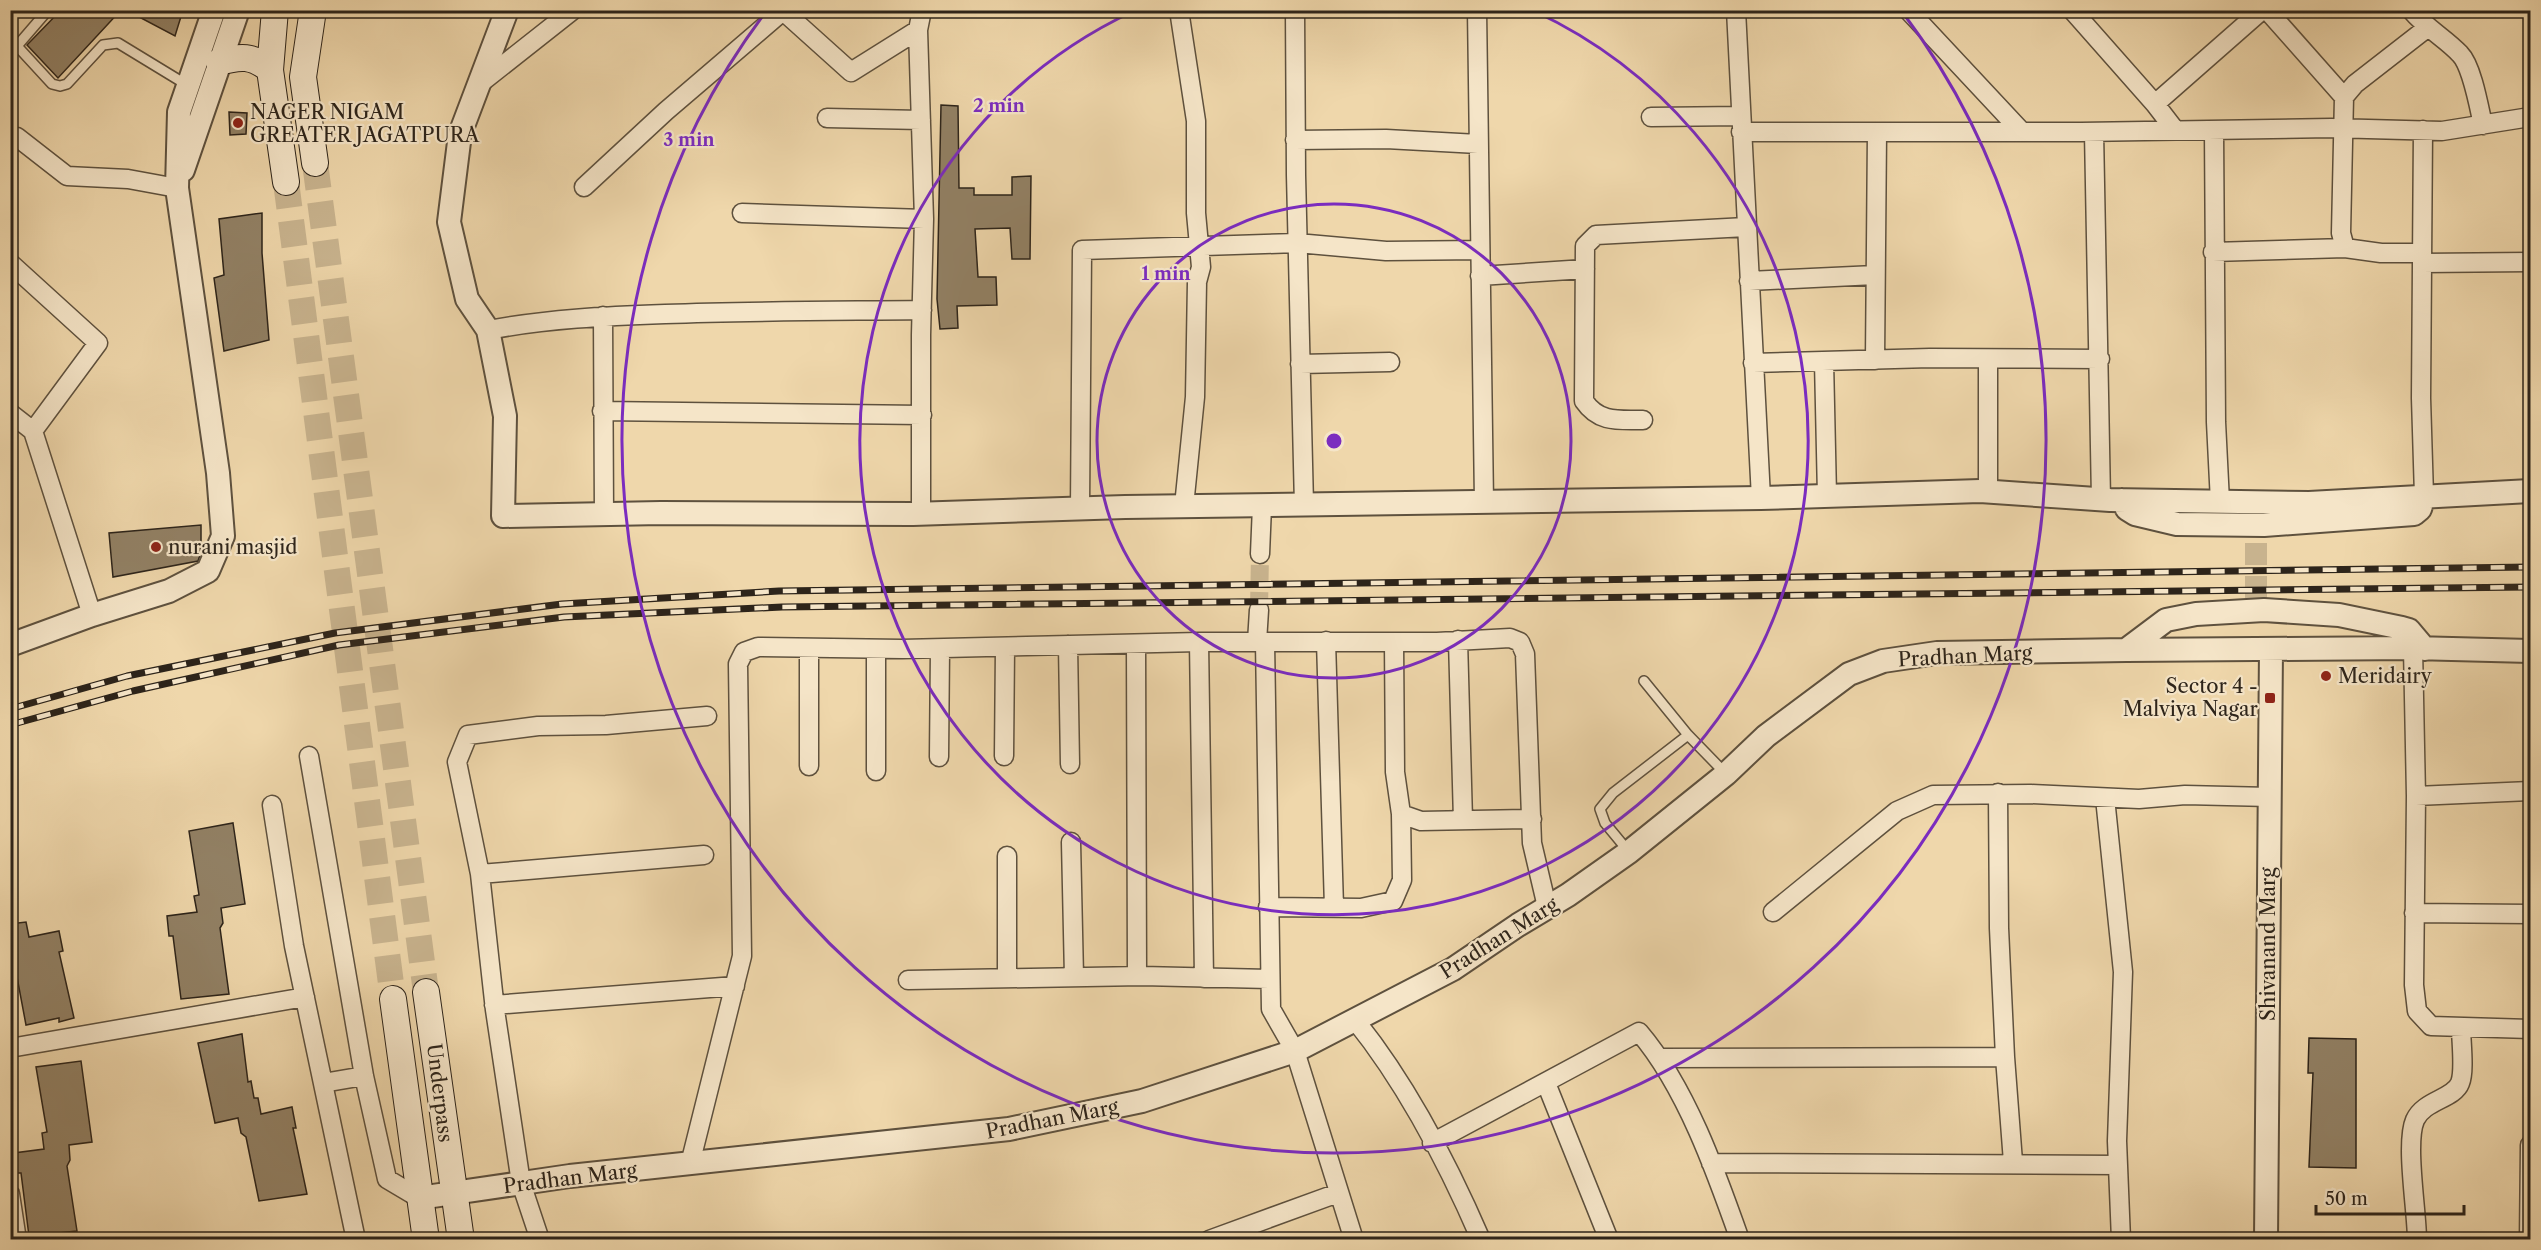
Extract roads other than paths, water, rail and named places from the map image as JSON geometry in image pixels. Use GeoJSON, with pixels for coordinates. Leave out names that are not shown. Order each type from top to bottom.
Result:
{"type":"FeatureCollection","features":[{"type":"Feature","properties":{"kind":"main road"},"geometry":{"type":"LineString","coordinates":[[276,10],[270,70],[286,182]]}},
{"type":"Feature","properties":{"kind":"main road"},"geometry":{"type":"LineString","coordinates":[[313,10],[303,77],[315,163]]}},
{"type":"Feature","properties":{"kind":"main road"},"geometry":{"type":"LineString","coordinates":[[219,62],[250,57],[260,61],[270,70]]}},
{"type":"Feature","properties":{"kind":"main road","name":"Underpass"},"geometry":{"type":"LineString","coordinates":[[426,992],[461,1239]]}},
{"type":"Feature","properties":{"kind":"main road","name":"Underpass"},"geometry":{"type":"LineString","coordinates":[[393,999],[426,1239]]}},
{"type":"Feature","properties":{"kind":"street"},"geometry":{"type":"LineString","coordinates":[[177,188],[238,10]]}},
{"type":"Feature","properties":{"kind":"street"},"geometry":{"type":"LineString","coordinates":[[507,10],[460,134],[449,222],[467,299],[488,330],[505,416],[503,516],[921,514],[1080,508],[1761,498],[1988,492],[2111,500],[2309,503],[2530,491]]}},
{"type":"Feature","properties":{"kind":"street"},"geometry":{"type":"LineString","coordinates":[[477,86],[573,10]]}},
{"type":"Feature","properties":{"kind":"street"},"geometry":{"type":"LineString","coordinates":[[921,514],[921,310],[924,219],[918,30],[922,10]]}},
{"type":"Feature","properties":{"kind":"street"},"geometry":{"type":"LineString","coordinates":[[1179,10],[1196,121],[1198,246],[1201,267],[1197,282],[1195,397],[1184,506]]}},
{"type":"Feature","properties":{"kind":"street"},"geometry":{"type":"LineString","coordinates":[[1295,10],[1295,140],[1304,505]]}},
{"type":"Feature","properties":{"kind":"street"},"geometry":{"type":"LineString","coordinates":[[1477,10],[1484,502]]}},
{"type":"Feature","properties":{"kind":"street"},"geometry":{"type":"LineString","coordinates":[[1736,10],[1761,498]]}},
{"type":"Feature","properties":{"kind":"street"},"geometry":{"type":"LineString","coordinates":[[1908,10],[2022,132]]}},
{"type":"Feature","properties":{"kind":"street"},"geometry":{"type":"LineString","coordinates":[[2156,104],[2264,10],[2344,97]]}},
{"type":"Feature","properties":{"kind":"street"},"geometry":{"type":"LineString","coordinates":[[2411,10],[2427,28],[2462,55],[2483,124]]}},
{"type":"Feature","properties":{"kind":"street"},"geometry":{"type":"LineString","coordinates":[[584,187],[666,111],[783,11],[851,72],[918,30]]}},
{"type":"Feature","properties":{"kind":"street"},"geometry":{"type":"LineString","coordinates":[[10,645],[92,615],[169,591],[208,571],[224,536],[215,450],[177,188],[179,112],[211,12]]}},
{"type":"Feature","properties":{"kind":"street"},"geometry":{"type":"LineString","coordinates":[[2080,13],[2175,130]]}},
{"type":"Feature","properties":{"kind":"street"},"geometry":{"type":"LineString","coordinates":[[2346,248],[2341,233],[2344,97],[2355,84],[2427,28]]}},
{"type":"Feature","properties":{"kind":"street"},"geometry":{"type":"LineString","coordinates":[[1651,117],[1877,132],[2094,132],[2344,128],[2442,131],[2530,117]]}},
{"type":"Feature","properties":{"kind":"street"},"geometry":{"type":"LineString","coordinates":[[826,118],[921,120]]}},
{"type":"Feature","properties":{"kind":"street"},"geometry":{"type":"LineString","coordinates":[[2214,130],[2213,252],[2220,502]]}},
{"type":"Feature","properties":{"kind":"street"},"geometry":{"type":"LineString","coordinates":[[2111,500],[2135,514],[2177,524],[2256,531],[2414,514],[2421,509],[2424,496],[2423,130]]}},
{"type":"Feature","properties":{"kind":"street"},"geometry":{"type":"LineString","coordinates":[[1875,360],[1877,132]]}},
{"type":"Feature","properties":{"kind":"street"},"geometry":{"type":"LineString","coordinates":[[2094,132],[2100,360],[2111,500]]}},
{"type":"Feature","properties":{"kind":"street"},"geometry":{"type":"LineString","coordinates":[[13,138],[67,176],[128,179],[177,188]]}},
{"type":"Feature","properties":{"kind":"street"},"geometry":{"type":"LineString","coordinates":[[1295,140],[1386,139],[1478,144]]}},
{"type":"Feature","properties":{"kind":"street"},"geometry":{"type":"LineString","coordinates":[[742,213],[924,219]]}},
{"type":"Feature","properties":{"kind":"street"},"geometry":{"type":"LineString","coordinates":[[1643,420],[1610,420],[1592,413],[1584,401],[1585,246],[1596,235],[1746,227]]}},
{"type":"Feature","properties":{"kind":"street"},"geometry":{"type":"LineString","coordinates":[[1080,508],[1082,250],[1297,243],[1386,251],[1480,250]]}},
{"type":"Feature","properties":{"kind":"street"},"geometry":{"type":"LineString","coordinates":[[2213,252],[2346,248],[2422,258],[2530,262]]}},
{"type":"Feature","properties":{"kind":"street"},"geometry":{"type":"LineString","coordinates":[[10,263],[98,343],[33,431]]}},
{"type":"Feature","properties":{"kind":"street"},"geometry":{"type":"LineString","coordinates":[[1480,276],[1585,269]]}},
{"type":"Feature","properties":{"kind":"street"},"geometry":{"type":"LineString","coordinates":[[1749,281],[1875,275]]}},
{"type":"Feature","properties":{"kind":"street"},"geometry":{"type":"LineString","coordinates":[[488,330],[525,323],[603,316],[921,310]]}},
{"type":"Feature","properties":{"kind":"street"},"geometry":{"type":"LineString","coordinates":[[603,316],[604,514]]}},
{"type":"Feature","properties":{"kind":"street"},"geometry":{"type":"LineString","coordinates":[[1753,363],[1988,359],[2100,360]]}},
{"type":"Feature","properties":{"kind":"street"},"geometry":{"type":"LineString","coordinates":[[1988,359],[1988,492]]}},
{"type":"Feature","properties":{"kind":"street"},"geometry":{"type":"LineString","coordinates":[[1824,361],[1827,496]]}},
{"type":"Feature","properties":{"kind":"street"},"geometry":{"type":"LineString","coordinates":[[1300,364],[1390,362]]}},
{"type":"Feature","properties":{"kind":"street"},"geometry":{"type":"LineString","coordinates":[[602,411],[922,415]]}},
{"type":"Feature","properties":{"kind":"street"},"geometry":{"type":"LineString","coordinates":[[10,413],[33,431],[92,615]]}},
{"type":"Feature","properties":{"kind":"street"},"geometry":{"type":"LineString","coordinates":[[1260,554],[1262,506]]}},
{"type":"Feature","properties":{"kind":"street"},"geometry":{"type":"LineString","coordinates":[[2126,650],[2166,620],[2256,605],[2339,615],[2409,630],[2419,648],[2414,913],[2416,1011],[2431,1026],[2530,1029]]}},
{"type":"Feature","properties":{"kind":"street"},"geometry":{"type":"LineString","coordinates":[[1259,610],[1271,1010],[1295,1052],[1354,1239]]}},
{"type":"Feature","properties":{"kind":"street"},"geometry":{"type":"LineString","coordinates":[[690,1164],[742,956],[738,664],[744,652],[758,647],[940,649],[1199,642],[1394,642],[1510,638],[1520,642],[1525,654],[1532,843],[1547,907]]}},
{"type":"Feature","properties":{"kind":"street"},"geometry":{"type":"LineString","coordinates":[[1458,640],[1463,820]]}},
{"type":"Feature","properties":{"kind":"street"},"geometry":{"type":"LineString","coordinates":[[1326,641],[1330,701],[1334,907]]}},
{"type":"Feature","properties":{"kind":"street"},"geometry":{"type":"LineString","coordinates":[[1199,642],[1204,978]]}},
{"type":"Feature","properties":{"kind":"street"},"geometry":{"type":"LineString","coordinates":[[1268,907],[1361,908],[1393,901],[1402,880],[1401,814],[1395,772],[1394,642]]}},
{"type":"Feature","properties":{"kind":"street"},"geometry":{"type":"LineString","coordinates":[[1136,644],[1137,976]]}},
{"type":"Feature","properties":{"kind":"street"},"geometry":{"type":"LineString","coordinates":[[1068,645],[1070,764]]}},
{"type":"Feature","properties":{"kind":"street"},"geometry":{"type":"LineString","coordinates":[[1004,756],[1005,647]]}},
{"type":"Feature","properties":{"kind":"street"},"geometry":{"type":"LineString","coordinates":[[809,648],[809,766]]}},
{"type":"Feature","properties":{"kind":"street","name":"Pradhan Marg"},"geometry":{"type":"LineString","coordinates":[[419,1198],[521,1183],[1009,1129],[1080,1116],[1142,1101],[1295,1052],[1453,969],[1547,907],[1629,852],[1726,774],[1766,736],[1849,674],[1883,661],[1937,653],[2126,650],[2419,648],[2530,651]]}},
{"type":"Feature","properties":{"kind":"street"},"geometry":{"type":"LineString","coordinates":[[876,649],[876,771]]}},
{"type":"Feature","properties":{"kind":"street"},"geometry":{"type":"LineString","coordinates":[[939,758],[940,649]]}},
{"type":"Feature","properties":{"kind":"street","name":"Shivanand Marg"},"geometry":{"type":"LineString","coordinates":[[2266,1239],[2271,649]]}},
{"type":"Feature","properties":{"kind":"street"},"geometry":{"type":"LineString","coordinates":[[540,1239],[521,1183],[494,1005],[480,874],[457,762],[468,735],[538,726],[606,725],[707,716]]}},
{"type":"Feature","properties":{"kind":"street"},"geometry":{"type":"LineString","coordinates":[[309,756],[364,1076],[387,1179],[419,1198]]}},
{"type":"Feature","properties":{"kind":"street"},"geometry":{"type":"LineString","coordinates":[[2415,796],[2530,791]]}},
{"type":"Feature","properties":{"kind":"street"},"geometry":{"type":"LineString","coordinates":[[1773,912],[1897,811],[1933,795],[1998,793],[2139,799],[2186,795],[2270,797]]}},
{"type":"Feature","properties":{"kind":"street"},"geometry":{"type":"LineString","coordinates":[[1998,793],[1999,918],[2005,1057],[2013,1162]]}},
{"type":"Feature","properties":{"kind":"street"},"geometry":{"type":"LineString","coordinates":[[2105,798],[2123,972],[2118,1165],[2121,1239]]}},
{"type":"Feature","properties":{"kind":"street"},"geometry":{"type":"LineString","coordinates":[[272,805],[305,997],[356,1239]]}},
{"type":"Feature","properties":{"kind":"street"},"geometry":{"type":"LineString","coordinates":[[1401,814],[1421,821],[1532,819]]}},
{"type":"Feature","properties":{"kind":"street"},"geometry":{"type":"LineString","coordinates":[[1071,842],[1074,977]]}},
{"type":"Feature","properties":{"kind":"street"},"geometry":{"type":"LineString","coordinates":[[480,874],[704,855]]}},
{"type":"Feature","properties":{"kind":"street"},"geometry":{"type":"LineString","coordinates":[[1007,856],[1007,977]]}},
{"type":"Feature","properties":{"kind":"street"},"geometry":{"type":"LineString","coordinates":[[2414,913],[2530,914]]}},
{"type":"Feature","properties":{"kind":"street"},"geometry":{"type":"LineString","coordinates":[[908,980],[1137,976],[1269,979]]}},
{"type":"Feature","properties":{"kind":"street"},"geometry":{"type":"LineString","coordinates":[[494,1005],[735,986]]}},
{"type":"Feature","properties":{"kind":"street"},"geometry":{"type":"LineString","coordinates":[[10,1048],[305,997]]}},
{"type":"Feature","properties":{"kind":"street"},"geometry":{"type":"LineString","coordinates":[[1355,1020],[1383,1055],[1464,1200],[1481,1239]]}},
{"type":"Feature","properties":{"kind":"street"},"geometry":{"type":"LineString","coordinates":[[2417,1239],[2412,1139],[2414,1121],[2438,1098],[2453,1092],[2461,1082],[2462,1027]]}},
{"type":"Feature","properties":{"kind":"street"},"geometry":{"type":"LineString","coordinates":[[1432,1143],[1639,1032],[1662,1058],[1711,1162],[1740,1239]]}},
{"type":"Feature","properties":{"kind":"street"},"geometry":{"type":"LineString","coordinates":[[1662,1058],[2005,1057]]}},
{"type":"Feature","properties":{"kind":"street"},"geometry":{"type":"LineString","coordinates":[[323,1083],[364,1076]]}},
{"type":"Feature","properties":{"kind":"street"},"geometry":{"type":"LineString","coordinates":[[1546,1083],[1609,1239]]}},
{"type":"Feature","properties":{"kind":"street"},"geometry":{"type":"LineString","coordinates":[[2529,1239],[2530,1145]]}},
{"type":"Feature","properties":{"kind":"street"},"geometry":{"type":"LineString","coordinates":[[1711,1162],[2013,1162],[2118,1165]]}},
{"type":"Feature","properties":{"kind":"street"},"geometry":{"type":"LineString","coordinates":[[1209,1239],[1229,1236],[1338,1193]]}},
{"type":"Feature","properties":{"kind":"street"},"geometry":{"type":"LineString","coordinates":[[10,1194],[17,1239]]}},
{"type":"Feature","properties":{"kind":"lane"},"geometry":{"type":"LineString","coordinates":[[48,10],[17,46],[52,84],[60,86],[67,84],[103,45],[110,42],[118,43],[187,86]]}},
{"type":"Feature","properties":{"kind":"lane"},"geometry":{"type":"LineString","coordinates":[[1644,681],[1688,735],[1726,774]]}},
{"type":"Feature","properties":{"kind":"lane"},"geometry":{"type":"LineString","coordinates":[[1629,852],[1605,823],[1600,809],[1613,793],[1688,735]]}},
{"type":"Feature","properties":{"kind":"tunnel"},"geometry":{"type":"LineString","coordinates":[[315,163],[426,992]]}},
{"type":"Feature","properties":{"kind":"tunnel"},"geometry":{"type":"LineString","coordinates":[[286,182],[393,999]]}},
{"type":"Feature","properties":{"kind":"tunnel"},"geometry":{"type":"LineString","coordinates":[[2256,537],[2256,598]]}},
{"type":"Feature","properties":{"kind":"tunnel"},"geometry":{"type":"LineString","coordinates":[[1259,610],[1260,554]]}},
{"type":"Feature","properties":{"kind":"railway"},"geometry":{"type":"LineString","coordinates":[[10,709],[127,676],[335,633],[562,604],[779,591],[2530,567]]}},
{"type":"Feature","properties":{"kind":"railway"},"geometry":{"type":"LineString","coordinates":[[10,725],[133,691],[339,645],[564,617],[782,607],[2530,587]]}},
{"type":"Feature","properties":{"kind":"place","name":"NAGER NIGAM GREATER JAGATPURA"},"geometry":{"type":"Point","coordinates":[238,123]}},
{"type":"Feature","properties":{"kind":"place","name":"nurani masjid"},"geometry":{"type":"Point","coordinates":[156,547]}},
{"type":"Feature","properties":{"kind":"place","name":"Meridairy"},"geometry":{"type":"Point","coordinates":[2326,676]}},
{"type":"Feature","properties":{"kind":"place","name":"Sector 4 - Malviya Nagar"},"geometry":{"type":"Point","coordinates":[2270,698]}}]}
